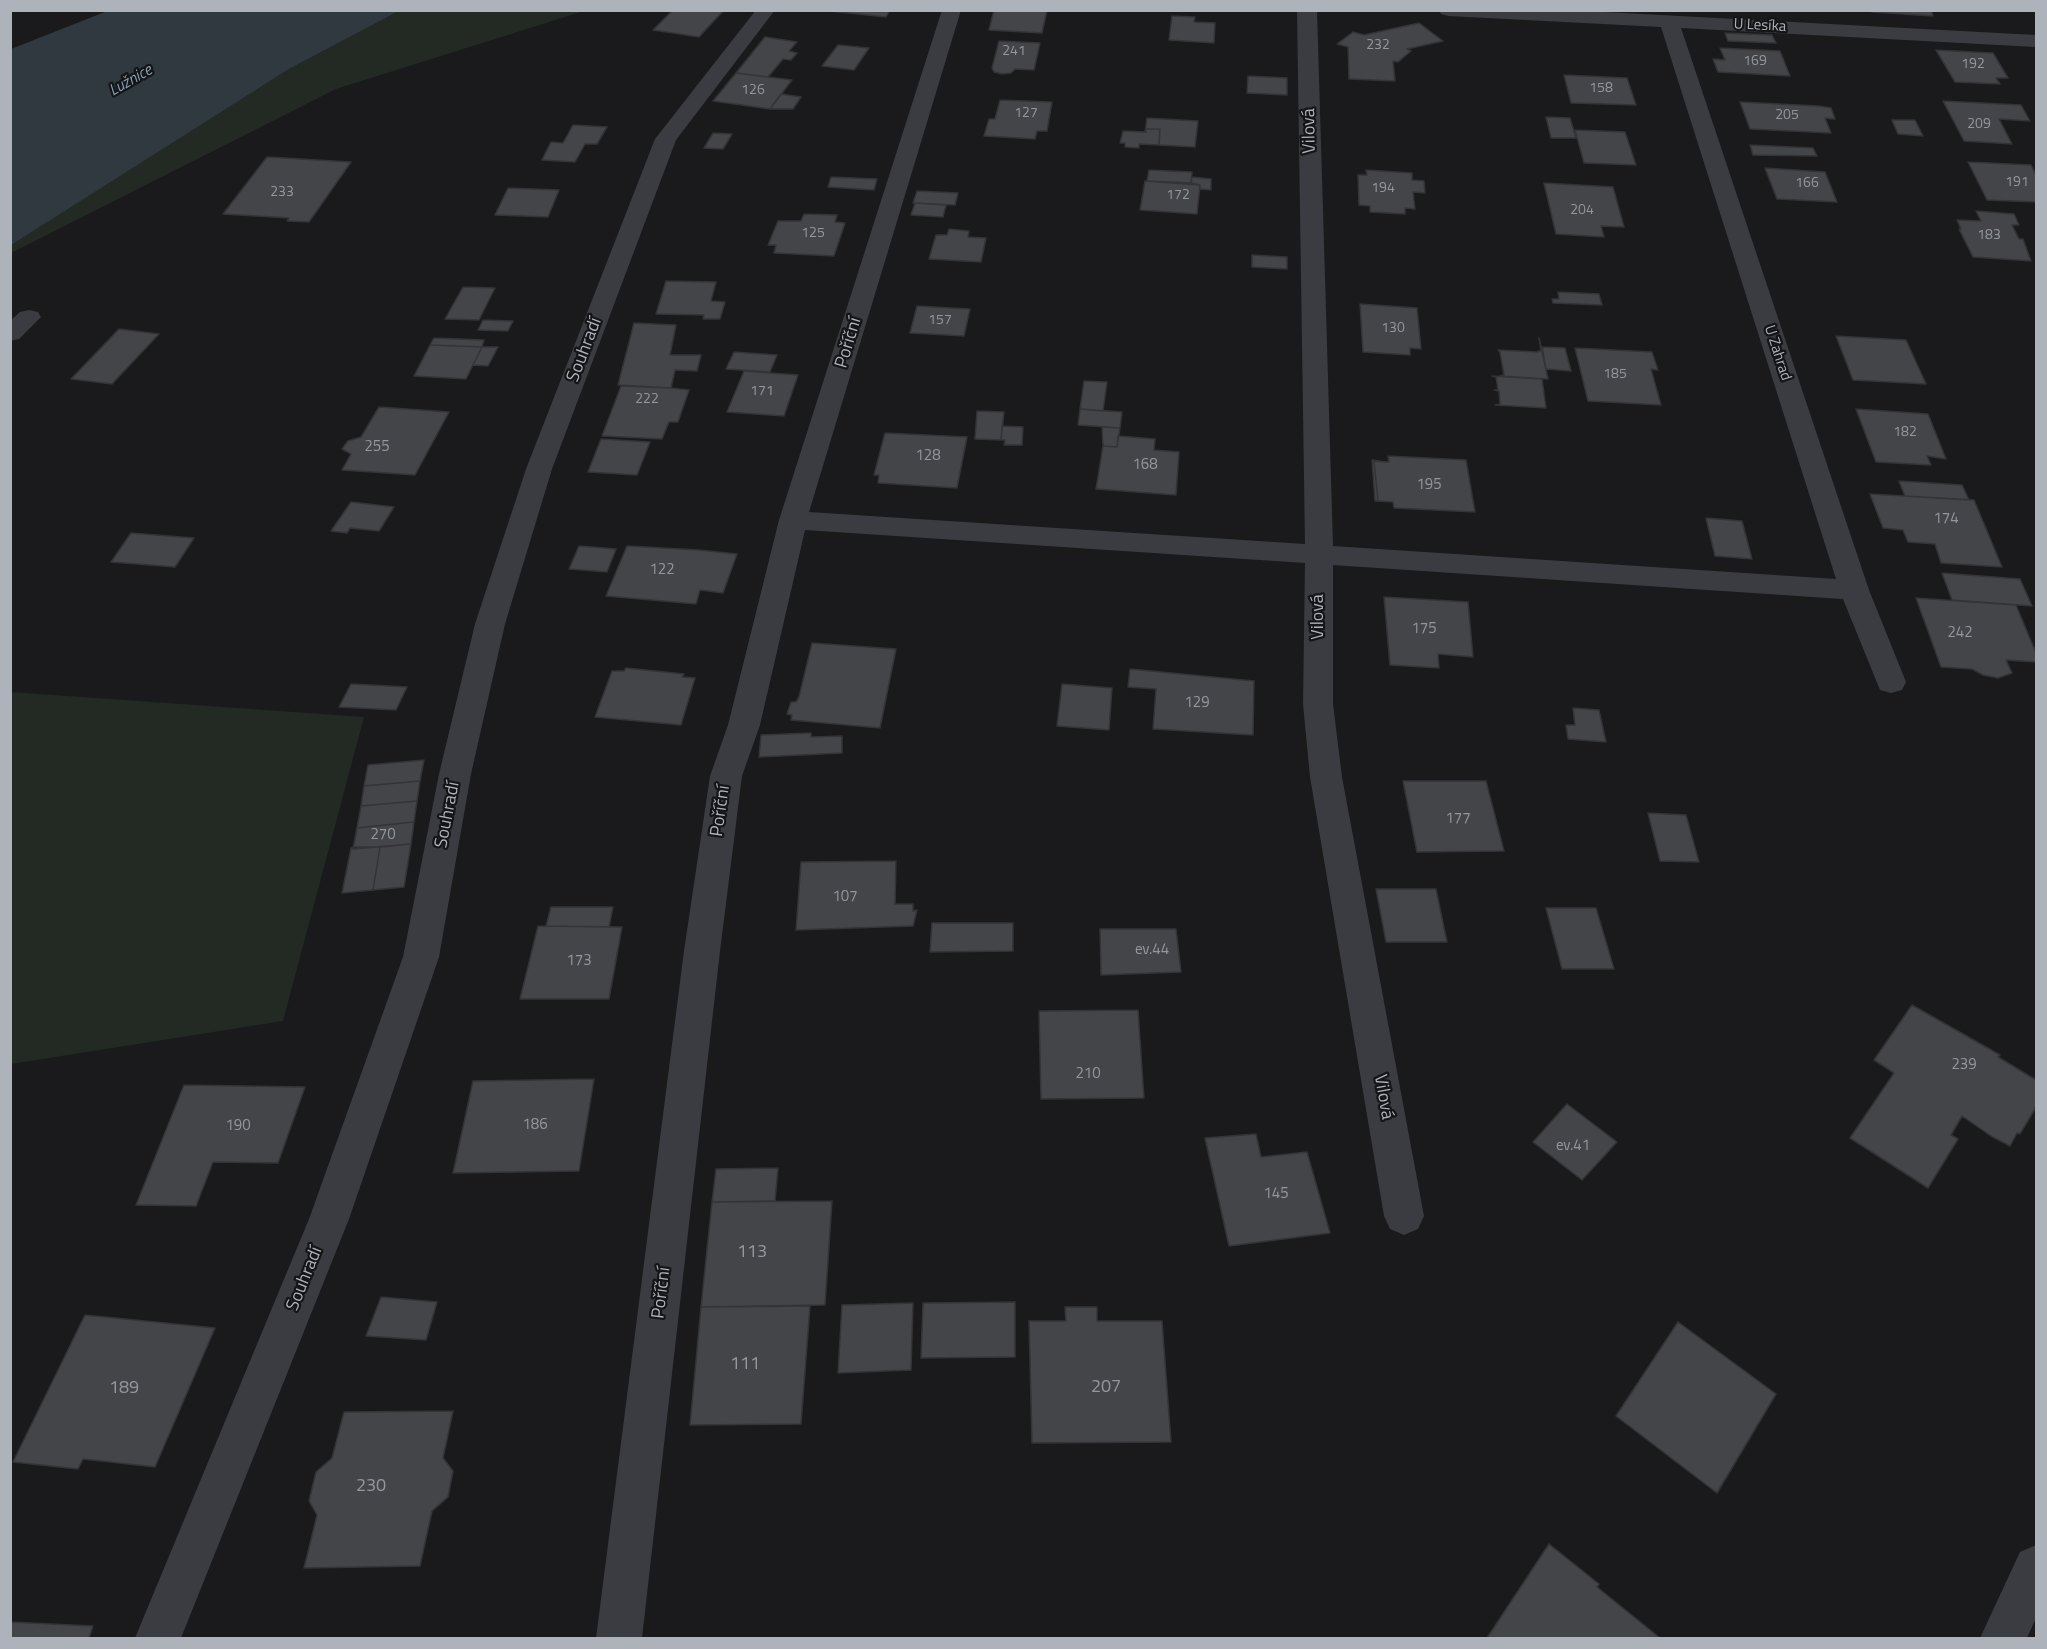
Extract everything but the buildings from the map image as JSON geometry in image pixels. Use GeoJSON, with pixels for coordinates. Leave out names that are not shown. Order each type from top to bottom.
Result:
{"type":"FeatureCollection","features":[{"type":"Feature","properties":{"kind":"street","name":"Souhradí"},"geometry":{"type":"LineString","coordinates":[[158,1638],[329,1219],[421,957],[456,774],[490,624],[539,469],[666,140],[679,119],[765,10]]}},
{"type":"Feature","properties":{"kind":"street","name":"Poříční"},"geometry":{"type":"LineString","coordinates":[[619,1638],[702,951],[726,776],[744,725],[793,520],[952,10]]}},
{"type":"Feature","properties":{"kind":"street","name":"Vilová"},"geometry":{"type":"LineString","coordinates":[[1307,10],[1319,554],[1318,704],[1326,777],[1404,1216]]}},
{"type":"Feature","properties":{"kind":"street","name":"U Lesíka"},"geometry":{"type":"LineString","coordinates":[[1448,10],[2037,41]]}},
{"type":"Feature","properties":{"kind":"street","name":"U Zahrad"},"geometry":{"type":"LineString","coordinates":[[1669,21],[1854,590],[1892,682]]}},
{"type":"Feature","properties":{"kind":"street"},"geometry":{"type":"LineString","coordinates":[[10,334],[29,317]]}},
{"type":"Feature","properties":{"kind":"street"},"geometry":{"type":"LineString","coordinates":[[793,520],[1854,590]]}},
{"type":"Feature","properties":{"kind":"street"},"geometry":{"type":"LineString","coordinates":[[2003,1638],[2037,1568]]}},
{"type":"Feature","properties":{"kind":"shaded area"},"geometry":{"type":"Polygon","coordinates":[[[399,11],[584,11],[336,89],[11,253],[10,245],[289,69],[399,11]]]}},
{"type":"Feature","properties":{"kind":"shaded area"},"geometry":{"type":"Polygon","coordinates":[[[11,692],[364,717],[283,1021],[11,1064],[11,692]]]}},
{"type":"Feature","properties":{"kind":"water","name":"Lužnice"},"geometry":{"type":"Polygon","coordinates":[[[110,10],[399,11],[289,69],[11,245],[11,49],[110,10]]]}}]}
